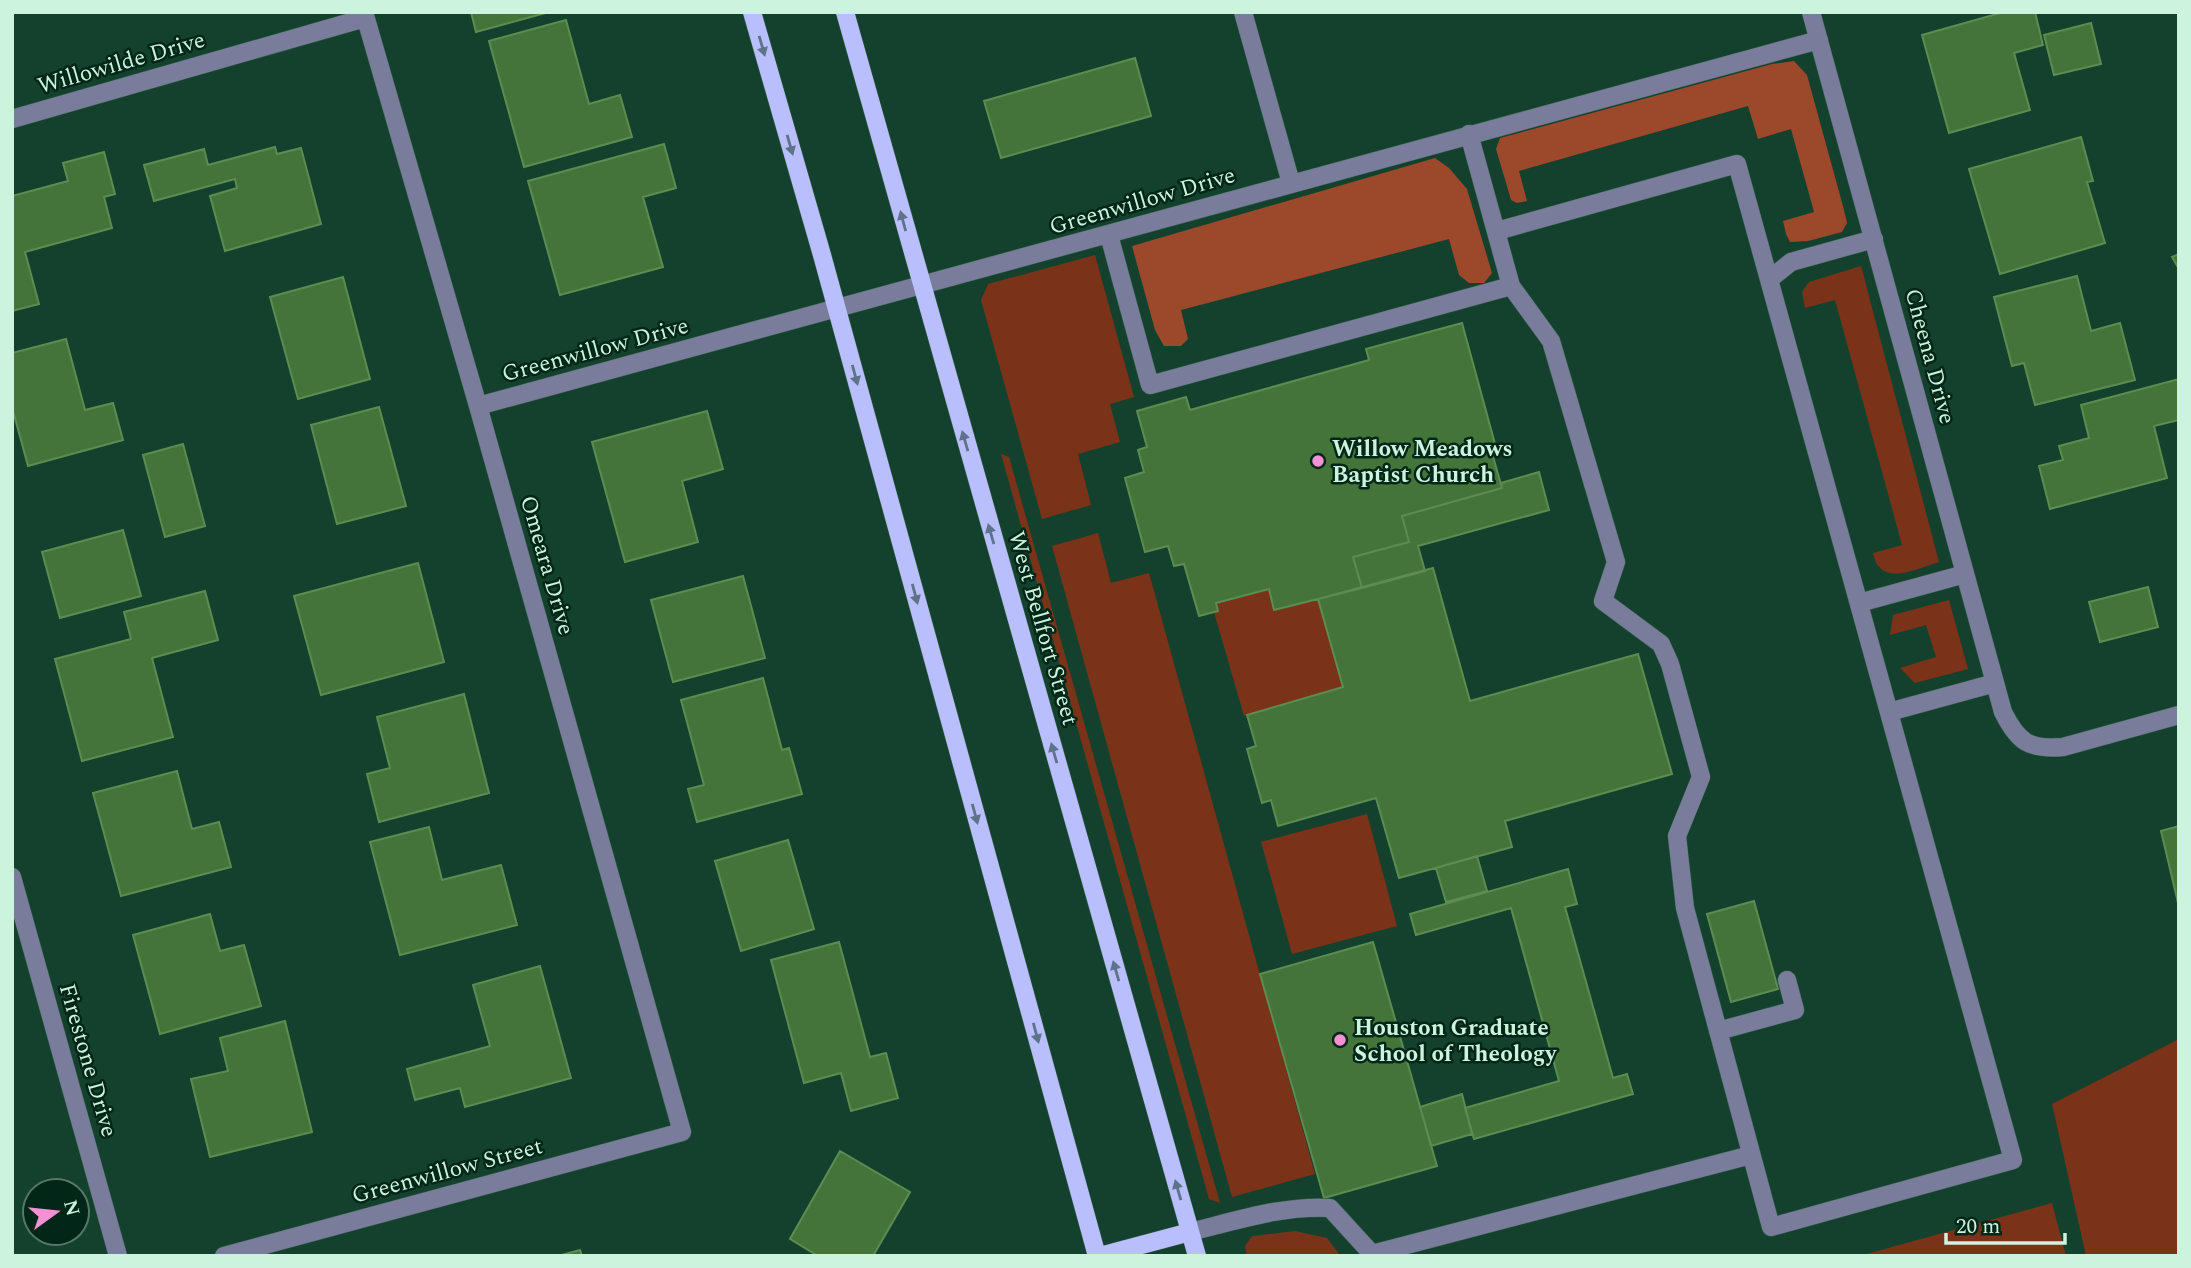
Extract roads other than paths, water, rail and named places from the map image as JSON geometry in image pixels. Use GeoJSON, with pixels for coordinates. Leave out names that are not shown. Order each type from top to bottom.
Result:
{"type":"FeatureCollection","features":[{"type":"Feature","properties":{"kind":"main road"},"geometry":{"type":"LineString","coordinates":[[752,12],[1098,1256],[1190,1232]]}},
{"type":"Feature","properties":{"kind":"main road","name":"West Bellfort Street"},"geometry":{"type":"LineString","coordinates":[[845,12],[1197,1256]]}},
{"type":"Feature","properties":{"kind":"street"},"geometry":{"type":"LineString","coordinates":[[1243,12],[1291,183]]}},
{"type":"Feature","properties":{"kind":"street","name":"Cheena Drive"},"geometry":{"type":"LineString","coordinates":[[1811,12],[2003,712],[2013,732],[2029,745],[2043,749],[2063,747],[2179,715]]}},
{"type":"Feature","properties":{"kind":"street","name":"Willowilde Drive"},"geometry":{"type":"LineString","coordinates":[[12,119],[365,15]]}},
{"type":"Feature","properties":{"kind":"street","name":"Omeara Drive"},"geometry":{"type":"LineString","coordinates":[[365,15],[682,1132]]}},
{"type":"Feature","properties":{"kind":"street","name":"Greenwillow Drive"},"geometry":{"type":"LineString","coordinates":[[478,406],[1819,40]]}},
{"type":"Feature","properties":{"kind":"street"},"geometry":{"type":"LineString","coordinates":[[1469,134],[1511,286],[1551,341],[1616,562],[1603,601],[1661,644],[1673,676],[1701,777],[1677,836],[1685,908],[1771,1227],[2013,1160],[1737,164],[1497,231]]}},
{"type":"Feature","properties":{"kind":"street"},"geometry":{"type":"LineString","coordinates":[[1109,235],[1150,386],[1511,286]]}},
{"type":"Feature","properties":{"kind":"street"},"geometry":{"type":"LineString","coordinates":[[1770,279],[1791,262],[1874,239]]}},
{"type":"Feature","properties":{"kind":"street"},"geometry":{"type":"LineString","coordinates":[[1859,603],[1965,574]]}},
{"type":"Feature","properties":{"kind":"street"},"geometry":{"type":"LineString","coordinates":[[1889,712],[1995,683]]}},
{"type":"Feature","properties":{"kind":"street","name":"Firestone Drive"},"geometry":{"type":"LineString","coordinates":[[12,877],[118,1256]]}},
{"type":"Feature","properties":{"kind":"street"},"geometry":{"type":"LineString","coordinates":[[1718,1031],[1795,1010],[1787,980]]}},
{"type":"Feature","properties":{"kind":"street","name":"Greenwillow Street"},"geometry":{"type":"LineString","coordinates":[[224,1256],[682,1132]]}},
{"type":"Feature","properties":{"kind":"street"},"geometry":{"type":"LineString","coordinates":[[1190,1232],[1299,1208],[1330,1208],[1372,1254],[1751,1155]]}},
{"type":"Feature","properties":{"kind":"place","name":"Willow Meadows Baptist Church"},"geometry":{"type":"Point","coordinates":[1318,461]}},
{"type":"Feature","properties":{"kind":"place","name":"Houston Graduate School of Theology"},"geometry":{"type":"Point","coordinates":[1340,1040]}}]}
